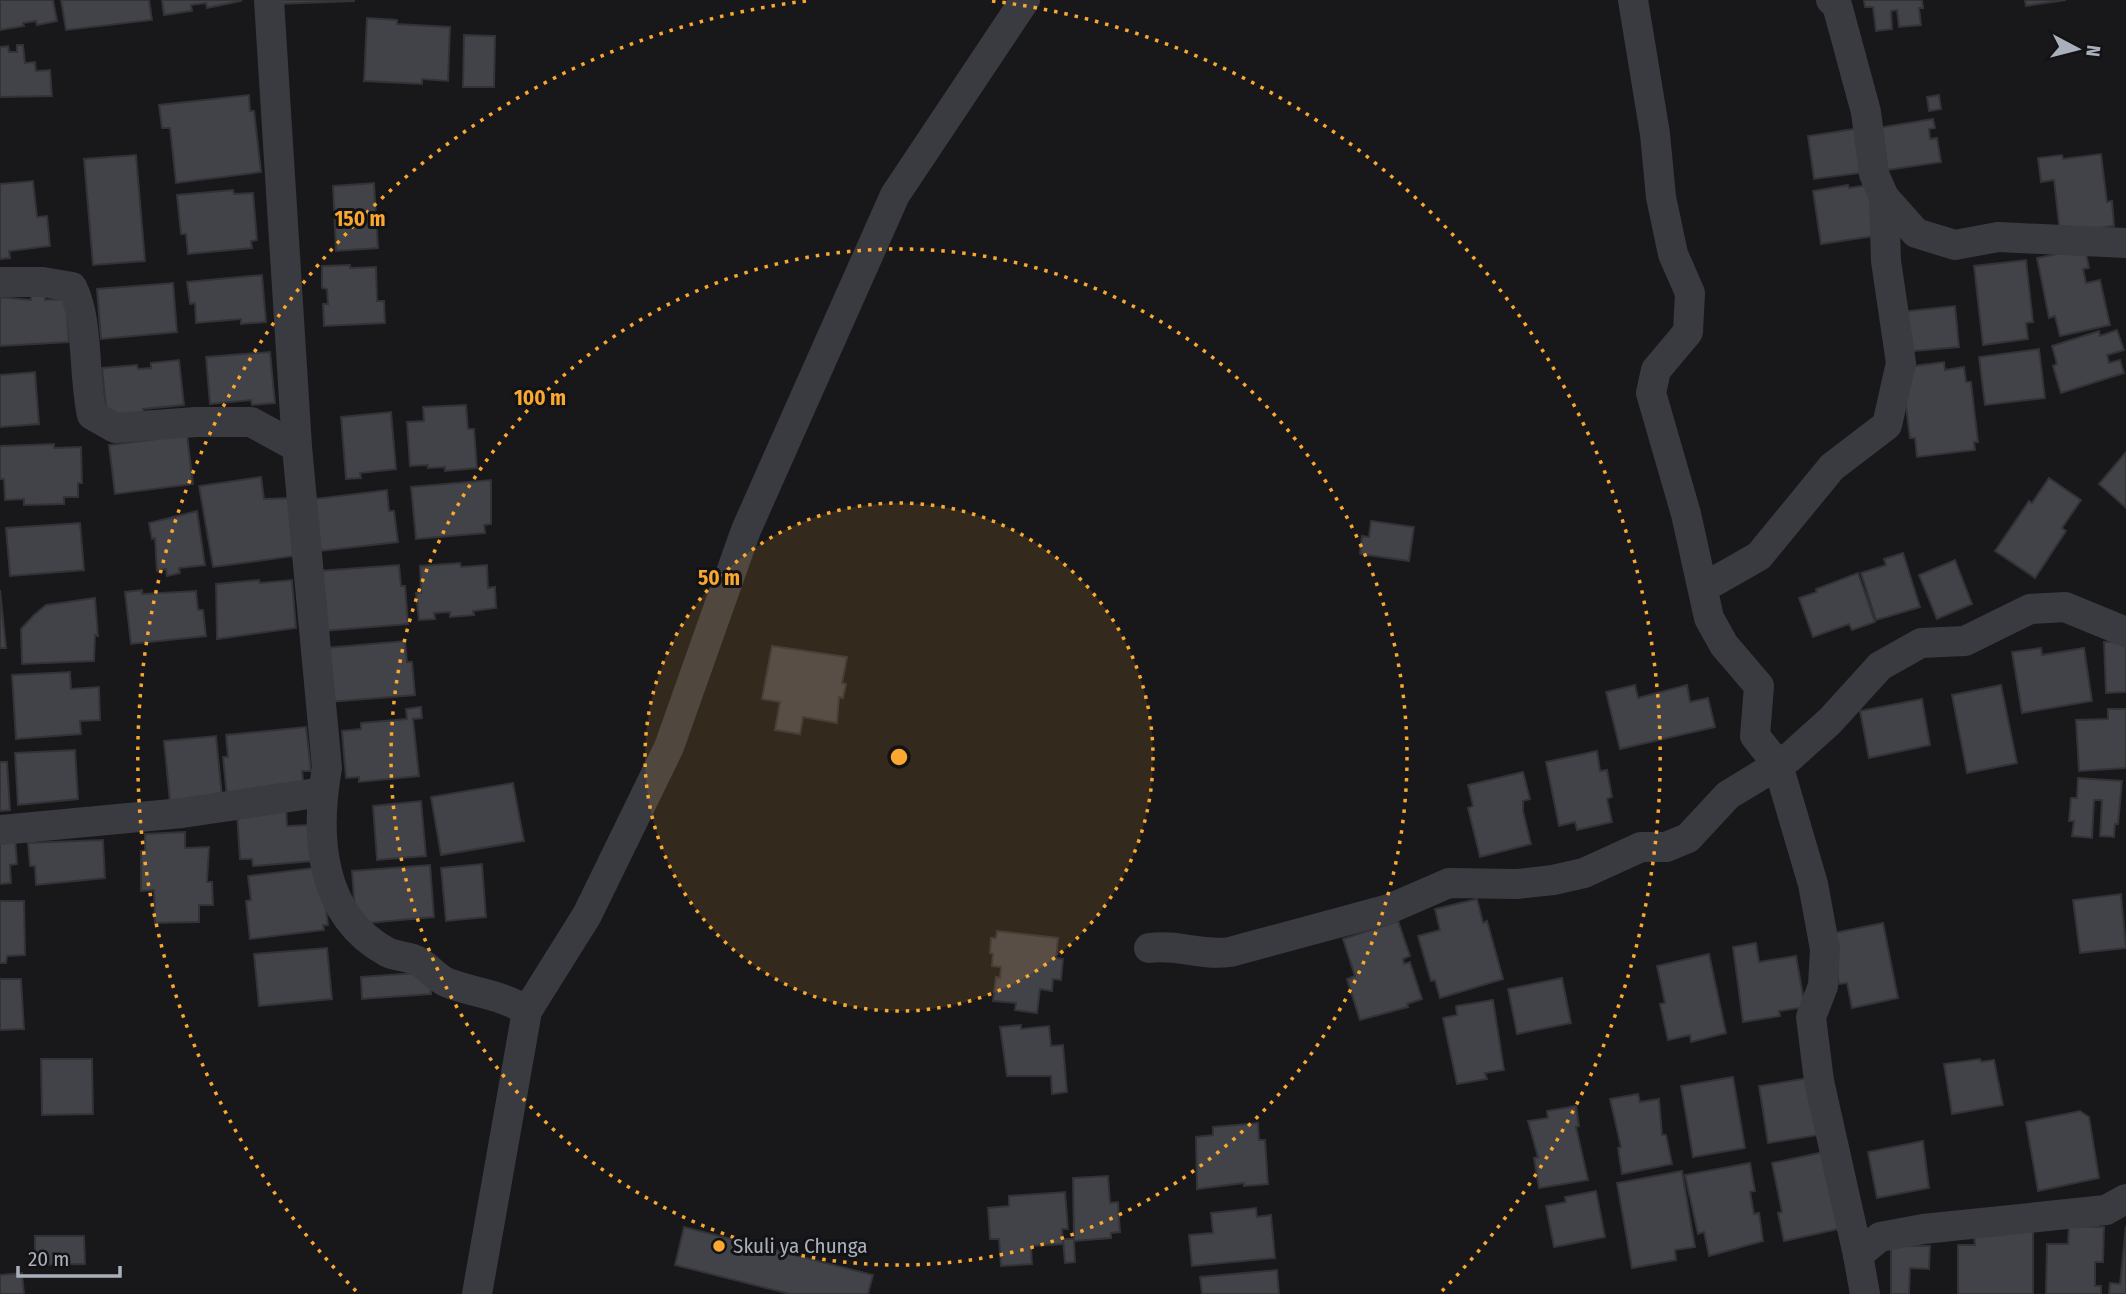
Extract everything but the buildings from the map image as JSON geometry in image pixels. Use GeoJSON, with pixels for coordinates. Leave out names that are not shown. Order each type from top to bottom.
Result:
{"type":"FeatureCollection","features":[{"type":"Feature","properties":{"kind":"street"},"geometry":{"type":"LineString","coordinates":[[269,0],[297,447],[327,768],[323,792],[324,859],[345,917],[388,953],[419,961],[438,979],[470,992],[513,1001],[527,1012]]}},
{"type":"Feature","properties":{"kind":"street"},"geometry":{"type":"LineString","coordinates":[[477,1294],[527,1012],[587,915],[668,747],[746,530],[895,195],[1025,0]]}},
{"type":"Feature","properties":{"kind":"street"},"geometry":{"type":"LineString","coordinates":[[1633,0],[1655,134],[1661,197],[1673,254],[1690,293],[1688,332],[1656,370],[1651,393],[1686,514],[1709,618],[1719,636],[1759,686],[1755,736],[1778,765],[1814,884],[1825,949],[1823,986],[1811,1017],[1819,1081],[1865,1294]]}},
{"type":"Feature","properties":{"kind":"street"},"geometry":{"type":"LineString","coordinates":[[1832,0],[1837,5],[1866,112],[1874,174],[1884,197],[1916,233],[1955,245],[1998,237],[2126,243]]}},
{"type":"Feature","properties":{"kind":"street"},"geometry":{"type":"LineString","coordinates":[[1703,588],[1759,556],[1832,467],[1887,425],[1901,363],[1886,261],[1884,197]]}},
{"type":"Feature","properties":{"kind":"street"},"geometry":{"type":"LineString","coordinates":[[0,282],[43,282],[72,287],[81,303],[85,386],[92,415],[115,428],[196,422],[251,422],[297,447]]}},
{"type":"Feature","properties":{"kind":"street"},"geometry":{"type":"LineString","coordinates":[[1149,948],[1165,946],[1208,955],[1219,953],[1340,924],[1389,909],[1449,883],[1517,884],[1584,873],[1641,847],[1666,847],[1688,838],[1728,795],[1778,765],[1830,721],[1881,666],[1921,643],[1965,641],[2030,609],[2042,608],[2065,607],[2126,632]]}},
{"type":"Feature","properties":{"kind":"street"},"geometry":{"type":"LineString","coordinates":[[0,830],[182,813],[323,792]]}},
{"type":"Feature","properties":{"kind":"street"},"geometry":{"type":"LineString","coordinates":[[1858,1255],[1880,1237],[1923,1229],[2106,1210],[2126,1199]]}},
{"type":"Feature","properties":{"kind":"place","name":"Skuli ya Chunga"},"geometry":{"type":"Point","coordinates":[719,1246]}}]}
